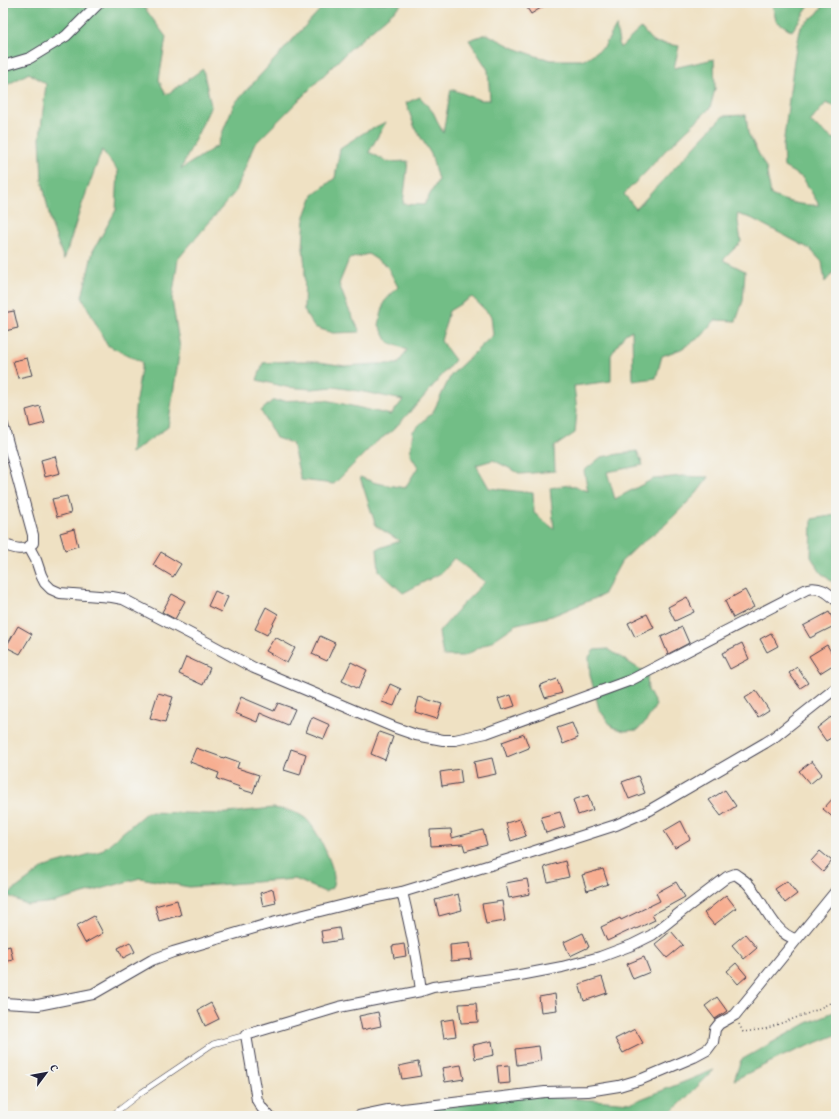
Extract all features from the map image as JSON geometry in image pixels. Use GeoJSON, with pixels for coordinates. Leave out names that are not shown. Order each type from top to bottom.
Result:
{"type":"FeatureCollection","features":[{"type":"Feature","properties":{"kind":"street"},"geometry":{"type":"LineString","coordinates":[[3,66],[30,58],[66,36],[99,3]]}},
{"type":"Feature","properties":{"kind":"street"},"geometry":{"type":"LineString","coordinates":[[3,425],[33,535],[33,543],[30,547],[16,549],[3,544]]}},
{"type":"Feature","properties":{"kind":"street"},"geometry":{"type":"LineString","coordinates":[[30,547],[41,576],[51,589],[60,593],[123,598],[254,668],[396,728],[416,735],[443,740],[454,740],[486,733],[632,680],[807,589],[821,589],[830,594],[836,600]]}},
{"type":"Feature","properties":{"kind":"street"},"geometry":{"type":"LineString","coordinates":[[3,1003],[38,1005],[93,994],[152,960],[173,952],[268,924],[402,892],[510,860],[616,826],[650,810],[773,738],[836,688]]}},
{"type":"Feature","properties":{"kind":"street"},"geometry":{"type":"LineString","coordinates":[[269,1116],[257,1100],[246,1035],[339,1008],[433,987],[534,973],[600,957],[632,945],[652,935],[727,877],[735,874],[749,884],[777,926],[785,934],[796,939]]}},
{"type":"Feature","properties":{"kind":"street"},"geometry":{"type":"LineString","coordinates":[[359,1116],[388,1110],[545,1092],[588,1091],[619,1086],[642,1079],[694,1057],[707,1050],[713,1042],[715,1029],[719,1024],[735,1015],[836,891]]}},
{"type":"Feature","properties":{"kind":"street"},"geometry":{"type":"LineString","coordinates":[[402,892],[416,952],[421,990]]}},
{"type":"Feature","properties":{"kind":"lane"},"geometry":{"type":"LineString","coordinates":[[111,1116],[142,1092],[213,1044],[246,1035]]}},
{"type":"Feature","properties":{"kind":"path"},"geometry":{"type":"LineString","coordinates":[[735,1015],[743,1032],[765,1029],[812,1012],[836,1000]]}},
{"type":"Feature","properties":{"kind":"green space"},"geometry":{"type":"Polygon","coordinates":[[[3,3],[141,3],[166,37],[159,80],[166,95],[203,69],[211,106],[181,169],[217,146],[234,104],[326,3],[403,3],[350,49],[254,145],[236,191],[178,259],[172,300],[180,348],[168,427],[131,453],[136,400],[142,362],[107,345],[82,297],[93,251],[116,210],[118,171],[102,150],[81,207],[64,260],[51,223],[42,180],[40,137],[46,84],[29,73],[3,87],[3,3]]]}},
{"type":"Feature","properties":{"kind":"green space"},"geometry":{"type":"Polygon","coordinates":[[[772,3],[811,3],[792,31],[776,21],[772,3]]]}},
{"type":"Feature","properties":{"kind":"green space"},"geometry":{"type":"Polygon","coordinates":[[[825,3],[836,3],[836,107],[826,103],[810,122],[832,138],[836,139],[836,269],[825,282],[822,262],[810,249],[751,218],[737,214],[741,242],[723,260],[745,271],[743,301],[736,321],[715,320],[702,336],[681,349],[662,356],[656,378],[633,381],[632,330],[625,334],[611,355],[611,381],[574,386],[577,411],[575,433],[554,447],[555,471],[521,474],[493,460],[476,465],[489,488],[533,493],[534,513],[554,529],[550,488],[569,485],[588,491],[584,471],[601,457],[637,451],[643,465],[607,472],[615,499],[653,479],[682,476],[709,477],[696,494],[666,524],[638,546],[621,562],[603,595],[552,616],[517,624],[492,641],[464,656],[443,656],[439,632],[463,604],[485,582],[454,558],[441,573],[403,593],[379,571],[377,549],[400,541],[376,526],[360,477],[376,483],[405,488],[418,467],[410,454],[413,431],[433,412],[451,375],[493,335],[491,316],[472,297],[449,311],[441,341],[455,360],[393,430],[375,443],[334,484],[301,480],[292,443],[276,438],[261,411],[272,401],[326,400],[391,415],[403,400],[334,387],[311,389],[286,387],[257,380],[263,363],[313,361],[345,366],[398,364],[407,350],[388,342],[379,325],[384,302],[398,287],[387,266],[368,254],[349,259],[339,284],[348,308],[360,332],[333,333],[314,327],[304,310],[305,267],[303,248],[305,216],[313,195],[335,178],[340,148],[365,132],[386,122],[369,152],[388,162],[408,161],[403,204],[424,205],[438,180],[431,154],[415,128],[406,103],[420,97],[433,112],[443,133],[451,89],[480,100],[490,100],[488,70],[469,40],[487,34],[514,48],[536,56],[552,60],[584,60],[604,47],[616,26],[620,48],[641,28],[653,42],[679,46],[674,68],[714,59],[715,89],[710,108],[665,151],[624,194],[636,209],[723,116],[746,115],[748,133],[766,168],[771,195],[795,203],[819,205],[803,178],[784,167],[783,146],[794,60],[801,26],[817,14],[825,3]]]}},
{"type":"Feature","properties":{"kind":"green space"},"geometry":{"type":"Polygon","coordinates":[[[836,515],[836,585],[821,573],[811,557],[812,519],[836,515]]]}},
{"type":"Feature","properties":{"kind":"green space"},"geometry":{"type":"Polygon","coordinates":[[[608,649],[647,674],[648,690],[656,705],[647,720],[638,730],[624,731],[612,727],[599,709],[590,675],[589,657],[594,650],[608,649]]]}},
{"type":"Feature","properties":{"kind":"green space"},"geometry":{"type":"Polygon","coordinates":[[[273,808],[286,810],[301,815],[309,822],[319,837],[328,856],[334,879],[332,888],[325,892],[295,879],[189,887],[140,878],[55,902],[27,905],[7,895],[45,867],[101,851],[147,812],[219,814],[273,808]]]}},
{"type":"Feature","properties":{"kind":"green space"},"geometry":{"type":"Polygon","coordinates":[[[836,1011],[836,1035],[783,1056],[734,1080],[741,1060],[807,1023],[836,1011]]]}},
{"type":"Feature","properties":{"kind":"green space"},"geometry":{"type":"Polygon","coordinates":[[[714,1070],[668,1116],[390,1116],[529,1095],[631,1103],[714,1070]]]}},
{"type":"Feature","properties":{"kind":"building"},"geometry":{"type":"Polygon","coordinates":[[[524,3],[549,3],[531,14],[524,3]]]}},
{"type":"Feature","properties":{"kind":"building"},"geometry":{"type":"Polygon","coordinates":[[[14,311],[18,328],[5,331],[3,326],[3,313],[14,311]]]}},
{"type":"Feature","properties":{"kind":"building"},"geometry":{"type":"Polygon","coordinates":[[[27,358],[32,375],[18,378],[13,361],[27,358]]]}},
{"type":"Feature","properties":{"kind":"building"},"geometry":{"type":"Polygon","coordinates":[[[40,406],[45,423],[30,427],[26,410],[40,406]]]}},
{"type":"Feature","properties":{"kind":"building"},"geometry":{"type":"Polygon","coordinates":[[[55,456],[60,473],[45,477],[41,460],[55,456]]]}},
{"type":"Feature","properties":{"kind":"building"},"geometry":{"type":"Polygon","coordinates":[[[67,496],[71,513],[57,517],[52,499],[67,496]]]}},
{"type":"Feature","properties":{"kind":"building"},"geometry":{"type":"Polygon","coordinates":[[[74,529],[78,546],[65,550],[60,533],[74,529]]]}},
{"type":"Feature","properties":{"kind":"building"},"geometry":{"type":"Polygon","coordinates":[[[161,552],[181,564],[173,577],[153,565],[161,552]]]}},
{"type":"Feature","properties":{"kind":"building"},"geometry":{"type":"Polygon","coordinates":[[[745,590],[754,607],[733,618],[725,601],[745,590]]]}},
{"type":"Feature","properties":{"kind":"building"},"geometry":{"type":"Polygon","coordinates":[[[215,591],[228,597],[221,612],[208,606],[215,591]]]}},
{"type":"Feature","properties":{"kind":"building"},"geometry":{"type":"Polygon","coordinates":[[[172,594],[185,601],[175,619],[162,612],[172,594]]]}},
{"type":"Feature","properties":{"kind":"building"},"geometry":{"type":"Polygon","coordinates":[[[687,597],[694,612],[675,621],[668,607],[687,597]]]}},
{"type":"Feature","properties":{"kind":"building"},"geometry":{"type":"Polygon","coordinates":[[[266,607],[278,614],[267,635],[255,629],[266,607]]]}},
{"type":"Feature","properties":{"kind":"building"},"geometry":{"type":"Polygon","coordinates":[[[829,612],[836,625],[810,638],[803,626],[829,612]]]}},
{"type":"Feature","properties":{"kind":"building"},"geometry":{"type":"Polygon","coordinates":[[[647,614],[654,628],[635,637],[628,623],[647,614]]]}},
{"type":"Feature","properties":{"kind":"building"},"geometry":{"type":"Polygon","coordinates":[[[18,626],[32,634],[20,654],[6,647],[18,626]]]}},
{"type":"Feature","properties":{"kind":"building"},"geometry":{"type":"Polygon","coordinates":[[[682,627],[689,643],[668,654],[661,637],[682,627]]]}},
{"type":"Feature","properties":{"kind":"building"},"geometry":{"type":"Polygon","coordinates":[[[771,633],[778,646],[767,652],[760,639],[771,633]]]}},
{"type":"Feature","properties":{"kind":"building"},"geometry":{"type":"Polygon","coordinates":[[[320,636],[335,643],[327,661],[312,654],[320,636]]]}},
{"type":"Feature","properties":{"kind":"building"},"geometry":{"type":"Polygon","coordinates":[[[275,637],[295,648],[287,663],[266,651],[275,637]]]}},
{"type":"Feature","properties":{"kind":"building"},"geometry":{"type":"Polygon","coordinates":[[[742,643],[749,659],[730,669],[722,653],[742,643]]]}},
{"type":"Feature","properties":{"kind":"building"},"geometry":{"type":"Polygon","coordinates":[[[827,645],[836,660],[836,663],[820,673],[809,656],[827,645]]]}},
{"type":"Feature","properties":{"kind":"building"},"geometry":{"type":"Polygon","coordinates":[[[186,657],[210,668],[203,685],[179,674],[186,657]]]}},
{"type":"Feature","properties":{"kind":"building"},"geometry":{"type":"Polygon","coordinates":[[[351,662],[367,670],[358,689],[342,681],[351,662]]]}},
{"type":"Feature","properties":{"kind":"building"},"geometry":{"type":"Polygon","coordinates":[[[797,667],[808,683],[800,688],[789,673],[797,667]]]}},
{"type":"Feature","properties":{"kind":"building"},"geometry":{"type":"Polygon","coordinates":[[[557,679],[562,693],[545,698],[540,685],[557,679]]]}},
{"type":"Feature","properties":{"kind":"building"},"geometry":{"type":"Polygon","coordinates":[[[390,684],[401,689],[394,706],[382,702],[390,684]]]}},
{"type":"Feature","properties":{"kind":"building"},"geometry":{"type":"Polygon","coordinates":[[[756,691],[769,710],[758,717],[745,698],[756,691]]]}},
{"type":"Feature","properties":{"kind":"building"},"geometry":{"type":"Polygon","coordinates":[[[158,693],[173,697],[165,722],[150,718],[158,693]]]}},
{"type":"Feature","properties":{"kind":"building"},"geometry":{"type":"Polygon","coordinates":[[[511,695],[515,706],[502,710],[498,699],[511,695]]]}},
{"type":"Feature","properties":{"kind":"building"},"geometry":{"type":"Polygon","coordinates":[[[241,697],[274,711],[278,703],[295,709],[288,725],[260,713],[257,722],[235,713],[241,697]]]}},
{"type":"Feature","properties":{"kind":"building"},"geometry":{"type":"Polygon","coordinates":[[[419,697],[442,704],[437,719],[415,712],[419,697]]]}},
{"type":"Feature","properties":{"kind":"building"},"geometry":{"type":"Polygon","coordinates":[[[312,717],[330,725],[324,739],[306,732],[312,717]]]}},
{"type":"Feature","properties":{"kind":"building"},"geometry":{"type":"Polygon","coordinates":[[[831,717],[836,724],[836,735],[826,741],[817,728],[831,717]]]}},
{"type":"Feature","properties":{"kind":"building"},"geometry":{"type":"Polygon","coordinates":[[[572,723],[578,738],[563,744],[557,728],[572,723]]]}},
{"type":"Feature","properties":{"kind":"building"},"geometry":{"type":"Polygon","coordinates":[[[379,732],[393,737],[385,760],[371,754],[379,732]]]}},
{"type":"Feature","properties":{"kind":"building"},"geometry":{"type":"Polygon","coordinates":[[[524,734],[529,748],[507,757],[502,742],[524,734]]]}},
{"type":"Feature","properties":{"kind":"building"},"geometry":{"type":"Polygon","coordinates":[[[196,748],[239,762],[237,768],[259,775],[253,793],[239,789],[240,787],[217,779],[219,773],[190,762],[196,748]]]}},
{"type":"Feature","properties":{"kind":"building"},"geometry":{"type":"Polygon","coordinates":[[[291,749],[306,754],[300,775],[284,770],[291,749]]]}},
{"type":"Feature","properties":{"kind":"building"},"geometry":{"type":"Polygon","coordinates":[[[492,758],[496,774],[477,778],[474,762],[492,758]]]}},
{"type":"Feature","properties":{"kind":"building"},"geometry":{"type":"Polygon","coordinates":[[[812,761],[822,774],[810,784],[799,771],[812,761]]]}},
{"type":"Feature","properties":{"kind":"building"},"geometry":{"type":"Polygon","coordinates":[[[460,769],[462,783],[442,786],[440,772],[460,769]]]}},
{"type":"Feature","properties":{"kind":"building"},"geometry":{"type":"Polygon","coordinates":[[[638,776],[645,793],[629,799],[622,782],[638,776]]]}},
{"type":"Feature","properties":{"kind":"building"},"geometry":{"type":"Polygon","coordinates":[[[725,790],[736,806],[721,816],[709,800],[725,790]]]}},
{"type":"Feature","properties":{"kind":"building"},"geometry":{"type":"Polygon","coordinates":[[[588,795],[593,810],[578,815],[573,800],[588,795]]]}},
{"type":"Feature","properties":{"kind":"building"},"geometry":{"type":"Polygon","coordinates":[[[836,795],[836,820],[823,809],[836,795]]]}},
{"type":"Feature","properties":{"kind":"building"},"geometry":{"type":"Polygon","coordinates":[[[560,812],[565,827],[546,833],[541,817],[560,812]]]}},
{"type":"Feature","properties":{"kind":"building"},"geometry":{"type":"Polygon","coordinates":[[[520,819],[526,836],[511,841],[506,823],[520,819]]]}},
{"type":"Feature","properties":{"kind":"building"},"geometry":{"type":"Polygon","coordinates":[[[681,821],[690,839],[675,848],[664,831],[681,821]]]}},
{"type":"Feature","properties":{"kind":"building"},"geometry":{"type":"Polygon","coordinates":[[[451,829],[452,838],[483,830],[487,845],[465,851],[463,844],[431,846],[430,830],[451,829]]]}},
{"type":"Feature","properties":{"kind":"building"},"geometry":{"type":"Polygon","coordinates":[[[820,851],[832,861],[823,872],[811,861],[820,851]]]}},
{"type":"Feature","properties":{"kind":"building"},"geometry":{"type":"Polygon","coordinates":[[[565,861],[569,877],[548,882],[544,867],[565,861]]]}},
{"type":"Feature","properties":{"kind":"building"},"geometry":{"type":"Polygon","coordinates":[[[603,869],[608,884],[587,891],[582,875],[603,869]]]}},
{"type":"Feature","properties":{"kind":"building"},"geometry":{"type":"Polygon","coordinates":[[[527,879],[530,894],[509,898],[506,883],[527,879]]]}},
{"type":"Feature","properties":{"kind":"building"},"geometry":{"type":"Polygon","coordinates":[[[787,881],[797,894],[785,903],[775,889],[787,881]]]}},
{"type":"Feature","properties":{"kind":"building"},"geometry":{"type":"Polygon","coordinates":[[[676,882],[685,897],[652,915],[655,920],[607,941],[601,927],[620,918],[621,920],[660,901],[656,893],[676,882]]]}},
{"type":"Feature","properties":{"kind":"building"},"geometry":{"type":"Polygon","coordinates":[[[273,889],[276,903],[263,906],[260,893],[273,889]]]}},
{"type":"Feature","properties":{"kind":"building"},"geometry":{"type":"Polygon","coordinates":[[[458,894],[462,910],[439,916],[435,900],[458,894]]]}},
{"type":"Feature","properties":{"kind":"building"},"geometry":{"type":"Polygon","coordinates":[[[726,895],[736,908],[714,925],[704,913],[726,895]]]}},
{"type":"Feature","properties":{"kind":"building"},"geometry":{"type":"Polygon","coordinates":[[[177,900],[181,915],[159,921],[155,906],[177,900]]]}},
{"type":"Feature","properties":{"kind":"building"},"geometry":{"type":"Polygon","coordinates":[[[502,901],[505,921],[486,924],[482,904],[502,901]]]}},
{"type":"Feature","properties":{"kind":"building"},"geometry":{"type":"Polygon","coordinates":[[[94,916],[103,933],[85,943],[76,926],[94,916]]]}},
{"type":"Feature","properties":{"kind":"building"},"geometry":{"type":"Polygon","coordinates":[[[339,928],[341,940],[323,943],[321,931],[339,928]]]}},
{"type":"Feature","properties":{"kind":"building"},"geometry":{"type":"Polygon","coordinates":[[[671,931],[683,945],[667,958],[655,944],[671,931]]]}},
{"type":"Feature","properties":{"kind":"building"},"geometry":{"type":"Polygon","coordinates":[[[583,933],[589,947],[570,956],[564,942],[583,933]]]}},
{"type":"Feature","properties":{"kind":"building"},"geometry":{"type":"Polygon","coordinates":[[[745,934],[757,948],[744,959],[732,945],[745,934]]]}},
{"type":"Feature","properties":{"kind":"building"},"geometry":{"type":"Polygon","coordinates":[[[130,942],[135,952],[123,958],[118,948],[130,942]]]}},
{"type":"Feature","properties":{"kind":"building"},"geometry":{"type":"Polygon","coordinates":[[[470,943],[472,959],[451,961],[450,945],[470,943]]]}},
{"type":"Feature","properties":{"kind":"building"},"geometry":{"type":"Polygon","coordinates":[[[404,944],[406,956],[394,958],[392,946],[404,944]]]}},
{"type":"Feature","properties":{"kind":"building"},"geometry":{"type":"Polygon","coordinates":[[[10,946],[13,960],[3,962],[3,948],[10,946]]]}},
{"type":"Feature","properties":{"kind":"building"},"geometry":{"type":"Polygon","coordinates":[[[644,957],[650,972],[633,979],[627,964],[644,957]]]}},
{"type":"Feature","properties":{"kind":"building"},"geometry":{"type":"Polygon","coordinates":[[[736,963],[747,976],[738,984],[727,971],[736,963]]]}},
{"type":"Feature","properties":{"kind":"building"},"geometry":{"type":"Polygon","coordinates":[[[602,977],[607,993],[584,1001],[579,984],[602,977]]]}},
{"type":"Feature","properties":{"kind":"building"},"geometry":{"type":"Polygon","coordinates":[[[555,994],[557,1010],[541,1012],[539,997],[555,994]]]}},
{"type":"Feature","properties":{"kind":"building"},"geometry":{"type":"Polygon","coordinates":[[[717,997],[727,1011],[715,1019],[705,1006],[717,997]]]}},
{"type":"Feature","properties":{"kind":"building"},"geometry":{"type":"Polygon","coordinates":[[[211,1003],[219,1019],[205,1026],[198,1010],[211,1003]]]}},
{"type":"Feature","properties":{"kind":"building"},"geometry":{"type":"Polygon","coordinates":[[[476,1003],[478,1022],[461,1023],[459,1004],[476,1003]]]}},
{"type":"Feature","properties":{"kind":"building"},"geometry":{"type":"Polygon","coordinates":[[[378,1012],[381,1026],[362,1030],[359,1016],[378,1012]]]}},
{"type":"Feature","properties":{"kind":"building"},"geometry":{"type":"Polygon","coordinates":[[[453,1019],[456,1036],[444,1038],[441,1021],[453,1019]]]}},
{"type":"Feature","properties":{"kind":"building"},"geometry":{"type":"Polygon","coordinates":[[[635,1029],[643,1043],[623,1053],[615,1039],[635,1029]]]}},
{"type":"Feature","properties":{"kind":"building"},"geometry":{"type":"Polygon","coordinates":[[[492,1041],[494,1055],[475,1059],[473,1045],[492,1041]]]}},
{"type":"Feature","properties":{"kind":"building"},"geometry":{"type":"Polygon","coordinates":[[[539,1046],[541,1061],[517,1065],[515,1049],[539,1046]]]}},
{"type":"Feature","properties":{"kind":"building"},"geometry":{"type":"Polygon","coordinates":[[[418,1062],[421,1076],[402,1079],[399,1066],[418,1062]]]}},
{"type":"Feature","properties":{"kind":"building"},"geometry":{"type":"Polygon","coordinates":[[[461,1065],[464,1079],[445,1082],[442,1068],[461,1065]]]}},
{"type":"Feature","properties":{"kind":"building"},"geometry":{"type":"Polygon","coordinates":[[[509,1065],[510,1083],[499,1084],[497,1066],[509,1065]]]}}]}
